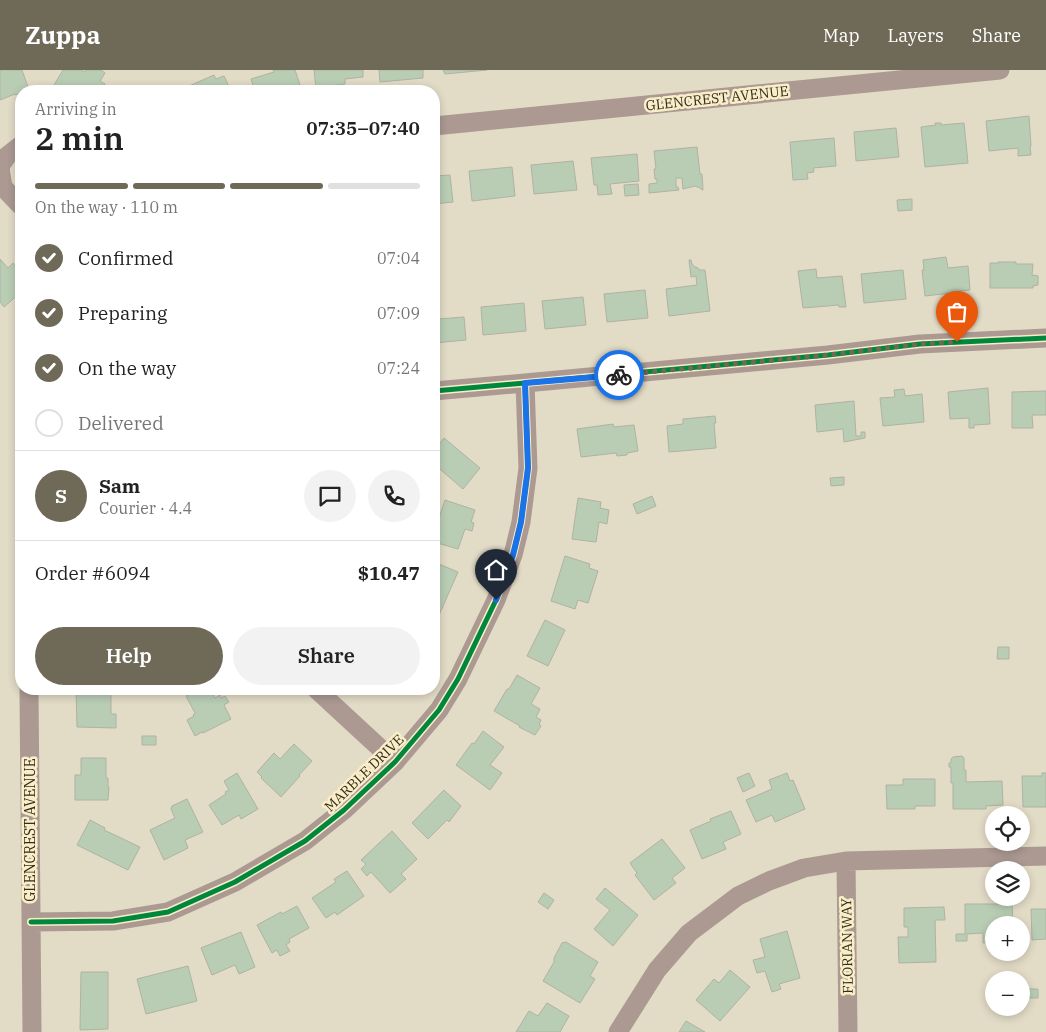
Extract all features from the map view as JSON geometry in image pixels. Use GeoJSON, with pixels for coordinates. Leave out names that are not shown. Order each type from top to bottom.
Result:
{"type":"FeatureCollection","features":[{"type":"Feature","properties":{"kind":"street","name":"GLENCREST AVENUE"},"geometry":{"type":"LineString","coordinates":[[440,125],[1000,70]]}},
{"type":"Feature","properties":{"kind":"street"},"geometry":{"type":"LineString","coordinates":[[15,149],[7,156],[0,168],[3,187],[15,200]]}},
{"type":"Feature","properties":{"kind":"street"},"geometry":{"type":"LineString","coordinates":[[440,390],[828,355],[920,344],[1046,338]]}},
{"type":"Feature","properties":{"kind":"street","name":"MARBLE DRIVE"},"geometry":{"type":"LineString","coordinates":[[31,922],[113,921],[168,912],[235,882],[304,841],[344,810],[395,762],[439,710],[458,679],[496,600],[513,555],[521,522],[528,468],[525,383]]}},
{"type":"Feature","properties":{"kind":"street","name":"GLENCREST AVENUE"},"geometry":{"type":"LineString","coordinates":[[29,695],[32,1032]]}},
{"type":"Feature","properties":{"kind":"street"},"geometry":{"type":"LineString","coordinates":[[322,695],[395,762]]}},
{"type":"Feature","properties":{"kind":"street"},"geometry":{"type":"LineString","coordinates":[[618,1032],[657,970],[689,933],[738,896],[769,881],[804,868],[846,861],[1046,856]]}},
{"type":"Feature","properties":{"kind":"street","name":"FLORIAN WAY"},"geometry":{"type":"LineString","coordinates":[[846,861],[848,1032]]}},
{"type":"Feature","properties":{"kind":"building"},"geometry":{"type":"Polygon","coordinates":[[[0,70],[22,70],[27,85],[15,85],[15,94],[0,100],[0,70]]]}},
{"type":"Feature","properties":{"kind":"building"},"geometry":{"type":"Polygon","coordinates":[[[63,70],[81,70],[85,72],[86,70],[101,70],[105,73],[100,81],[104,85],[54,85],[63,70]]]}},
{"type":"Feature","properties":{"kind":"building"},"geometry":{"type":"Polygon","coordinates":[[[273,70],[295,70],[300,85],[253,85],[251,79],[274,72],[273,70]]]}},
{"type":"Feature","properties":{"kind":"building"},"geometry":{"type":"Polygon","coordinates":[[[314,70],[363,70],[363,77],[345,79],[345,84],[316,85],[314,70]]]}},
{"type":"Feature","properties":{"kind":"building"},"geometry":{"type":"Polygon","coordinates":[[[379,70],[423,70],[423,78],[380,82],[379,70]]]}},
{"type":"Feature","properties":{"kind":"building"},"geometry":{"type":"Polygon","coordinates":[[[443,70],[487,70],[445,74],[443,70]]]}},
{"type":"Feature","properties":{"kind":"building"},"geometry":{"type":"Polygon","coordinates":[[[214,75],[216,79],[224,76],[228,85],[191,85],[214,75]]]}},
{"type":"Feature","properties":{"kind":"building"},"geometry":{"type":"Polygon","coordinates":[[[1029,116],[1031,155],[1018,156],[1018,148],[989,151],[986,121],[1029,116]]]}},
{"type":"Feature","properties":{"kind":"building"},"geometry":{"type":"Polygon","coordinates":[[[935,123],[941,123],[941,125],[964,123],[968,163],[925,167],[921,127],[936,125],[935,123]]]}},
{"type":"Feature","properties":{"kind":"building"},"geometry":{"type":"Polygon","coordinates":[[[896,128],[899,157],[856,161],[854,132],[896,128]]]}},
{"type":"Feature","properties":{"kind":"building"},"geometry":{"type":"Polygon","coordinates":[[[834,138],[836,166],[813,168],[814,172],[807,173],[808,179],[793,180],[790,142],[834,138]]]}},
{"type":"Feature","properties":{"kind":"building"},"geometry":{"type":"Polygon","coordinates":[[[697,147],[703,190],[695,186],[683,189],[682,178],[676,178],[676,187],[679,190],[649,193],[649,184],[657,183],[654,169],[656,169],[654,151],[697,147]]]}},
{"type":"Feature","properties":{"kind":"building"},"geometry":{"type":"Polygon","coordinates":[[[637,154],[639,181],[610,184],[612,194],[598,195],[597,185],[594,185],[591,158],[637,154]]]}},
{"type":"Feature","properties":{"kind":"building"},"geometry":{"type":"Polygon","coordinates":[[[573,161],[577,190],[534,194],[531,165],[573,161]]]}},
{"type":"Feature","properties":{"kind":"building"},"geometry":{"type":"Polygon","coordinates":[[[512,167],[515,196],[472,201],[469,171],[512,167]]]}},
{"type":"Feature","properties":{"kind":"building"},"geometry":{"type":"Polygon","coordinates":[[[450,175],[453,202],[440,203],[440,176],[450,175]]]}},
{"type":"Feature","properties":{"kind":"building"},"geometry":{"type":"Polygon","coordinates":[[[638,184],[639,195],[625,196],[624,185],[638,184]]]}},
{"type":"Feature","properties":{"kind":"building"},"geometry":{"type":"Polygon","coordinates":[[[912,199],[912,210],[898,211],[897,200],[912,199]]]}},
{"type":"Feature","properties":{"kind":"building"},"geometry":{"type":"Polygon","coordinates":[[[946,257],[948,268],[968,266],[970,290],[925,296],[922,270],[924,270],[923,260],[946,257]]]}},
{"type":"Feature","properties":{"kind":"building"},"geometry":{"type":"Polygon","coordinates":[[[0,259],[8,268],[13,263],[15,266],[15,297],[4,307],[0,302],[0,259]]]}},
{"type":"Feature","properties":{"kind":"building"},"geometry":{"type":"Polygon","coordinates":[[[689,260],[699,270],[705,270],[710,311],[669,316],[666,289],[697,285],[696,276],[691,277],[689,260]]]}},
{"type":"Feature","properties":{"kind":"building"},"geometry":{"type":"Polygon","coordinates":[[[990,263],[1033,264],[1032,275],[1038,276],[1038,285],[1033,286],[1033,288],[990,288],[990,263]]]}},
{"type":"Feature","properties":{"kind":"building"},"geometry":{"type":"Polygon","coordinates":[[[816,269],[817,278],[842,276],[846,307],[839,307],[839,305],[803,308],[798,271],[816,269]]]}},
{"type":"Feature","properties":{"kind":"building"},"geometry":{"type":"Polygon","coordinates":[[[903,270],[906,299],[864,303],[861,274],[903,270]]]}},
{"type":"Feature","properties":{"kind":"building"},"geometry":{"type":"Polygon","coordinates":[[[645,290],[648,318],[607,322],[604,294],[645,290]]]}},
{"type":"Feature","properties":{"kind":"building"},"geometry":{"type":"Polygon","coordinates":[[[583,297],[586,325],[545,329],[542,301],[583,297]]]}},
{"type":"Feature","properties":{"kind":"building"},"geometry":{"type":"Polygon","coordinates":[[[524,303],[526,331],[483,335],[481,307],[524,303]]]}},
{"type":"Feature","properties":{"kind":"building"},"geometry":{"type":"Polygon","coordinates":[[[464,317],[466,340],[440,342],[440,319],[464,317]]]}},
{"type":"Feature","properties":{"kind":"building"},"geometry":{"type":"Polygon","coordinates":[[[988,388],[990,424],[974,425],[974,428],[969,428],[969,418],[950,419],[948,392],[988,388]]]}},
{"type":"Feature","properties":{"kind":"building"},"geometry":{"type":"Polygon","coordinates":[[[904,389],[905,396],[922,394],[924,422],[883,426],[880,398],[895,397],[894,390],[904,389]]]}},
{"type":"Feature","properties":{"kind":"building"},"geometry":{"type":"Polygon","coordinates":[[[1046,391],[1046,415],[1032,415],[1033,428],[1012,428],[1012,392],[1046,391]]]}},
{"type":"Feature","properties":{"kind":"building"},"geometry":{"type":"Polygon","coordinates":[[[854,401],[856,436],[861,436],[861,432],[865,432],[865,438],[844,442],[843,429],[817,432],[815,405],[854,401]]]}},
{"type":"Feature","properties":{"kind":"building"},"geometry":{"type":"Polygon","coordinates":[[[715,416],[716,448],[669,452],[667,426],[683,424],[683,419],[715,416]]]}},
{"type":"Feature","properties":{"kind":"building"},"geometry":{"type":"Polygon","coordinates":[[[613,424],[614,427],[634,425],[638,451],[627,453],[627,455],[617,456],[616,453],[581,457],[577,429],[613,424]]]}},
{"type":"Feature","properties":{"kind":"building"},"geometry":{"type":"Polygon","coordinates":[[[444,438],[480,468],[463,489],[440,469],[440,443],[444,438]]]}},
{"type":"Feature","properties":{"kind":"building"},"geometry":{"type":"Polygon","coordinates":[[[844,477],[844,485],[831,486],[830,478],[844,477]]]}},
{"type":"Feature","properties":{"kind":"building"},"geometry":{"type":"Polygon","coordinates":[[[652,496],[656,506],[637,514],[633,504],[652,496]]]}},
{"type":"Feature","properties":{"kind":"building"},"geometry":{"type":"Polygon","coordinates":[[[578,498],[601,502],[600,508],[609,510],[607,524],[599,522],[596,542],[572,539],[578,498]]]}},
{"type":"Feature","properties":{"kind":"building"},"geometry":{"type":"Polygon","coordinates":[[[445,500],[475,510],[471,522],[474,523],[472,531],[465,529],[458,549],[440,544],[440,515],[445,500]]]}},
{"type":"Feature","properties":{"kind":"building"},"geometry":{"type":"Polygon","coordinates":[[[565,556],[590,564],[589,568],[598,571],[588,603],[578,600],[575,609],[551,601],[565,556]]]}},
{"type":"Feature","properties":{"kind":"building"},"geometry":{"type":"Polygon","coordinates":[[[440,564],[458,572],[440,613],[440,564]]]}},
{"type":"Feature","properties":{"kind":"building"},"geometry":{"type":"Polygon","coordinates":[[[545,620],[565,630],[548,666],[527,656],[545,620]]]}},
{"type":"Feature","properties":{"kind":"building"},"geometry":{"type":"Polygon","coordinates":[[[998,647],[1009,647],[1009,659],[997,659],[998,647]]]}},
{"type":"Feature","properties":{"kind":"building"},"geometry":{"type":"Polygon","coordinates":[[[517,675],[540,688],[531,704],[540,709],[536,717],[541,720],[539,724],[541,726],[535,735],[494,711],[517,675]]]}},
{"type":"Feature","properties":{"kind":"building"},"geometry":{"type":"Polygon","coordinates":[[[76,695],[111,695],[111,714],[116,714],[116,728],[77,727],[76,695]]]}},
{"type":"Feature","properties":{"kind":"building"},"geometry":{"type":"Polygon","coordinates":[[[213,695],[215,698],[220,695],[221,698],[225,696],[229,702],[224,705],[231,719],[195,736],[187,720],[194,716],[195,713],[186,696],[213,695]]]}},
{"type":"Feature","properties":{"kind":"building"},"geometry":{"type":"Polygon","coordinates":[[[483,731],[504,747],[490,765],[502,773],[490,790],[456,765],[483,731]]]}},
{"type":"Feature","properties":{"kind":"building"},"geometry":{"type":"Polygon","coordinates":[[[142,736],[156,736],[156,745],[142,745],[142,736]]]}},
{"type":"Feature","properties":{"kind":"building"},"geometry":{"type":"Polygon","coordinates":[[[294,744],[312,761],[281,797],[257,772],[274,753],[280,759],[294,744]]]}},
{"type":"Feature","properties":{"kind":"building"},"geometry":{"type":"Polygon","coordinates":[[[962,756],[964,758],[966,782],[1002,781],[1003,805],[985,806],[985,809],[953,809],[953,783],[951,783],[951,767],[949,767],[949,763],[951,763],[953,757],[962,756]]]}},
{"type":"Feature","properties":{"kind":"building"},"geometry":{"type":"Polygon","coordinates":[[[81,758],[106,758],[106,778],[108,778],[109,787],[108,800],[75,800],[75,775],[81,775],[81,758]]]}},
{"type":"Feature","properties":{"kind":"building"},"geometry":{"type":"Polygon","coordinates":[[[237,773],[258,809],[241,819],[239,815],[222,825],[209,805],[226,794],[225,792],[229,790],[224,781],[237,773]]]}},
{"type":"Feature","properties":{"kind":"building"},"geometry":{"type":"Polygon","coordinates":[[[749,773],[755,786],[743,792],[737,778],[749,773]]]}},
{"type":"Feature","properties":{"kind":"building"},"geometry":{"type":"Polygon","coordinates":[[[787,773],[790,781],[793,780],[805,809],[775,822],[772,815],[756,822],[746,800],[772,789],[769,780],[787,773]]]}},
{"type":"Feature","properties":{"kind":"building"},"geometry":{"type":"Polygon","coordinates":[[[1042,773],[1046,773],[1046,807],[1023,806],[1022,776],[1042,776],[1042,773]]]}},
{"type":"Feature","properties":{"kind":"building"},"geometry":{"type":"Polygon","coordinates":[[[903,779],[935,779],[935,806],[915,806],[915,809],[887,809],[886,785],[903,785],[903,779]]]}},
{"type":"Feature","properties":{"kind":"building"},"geometry":{"type":"Polygon","coordinates":[[[444,790],[461,806],[449,822],[447,820],[428,839],[412,823],[444,790]]]}},
{"type":"Feature","properties":{"kind":"building"},"geometry":{"type":"Polygon","coordinates":[[[187,799],[203,832],[185,840],[188,848],[164,860],[150,830],[175,818],[171,809],[172,806],[187,799]]]}},
{"type":"Feature","properties":{"kind":"building"},"geometry":{"type":"Polygon","coordinates":[[[731,811],[741,834],[723,842],[726,849],[702,859],[690,830],[711,821],[710,819],[731,811]]]}},
{"type":"Feature","properties":{"kind":"building"},"geometry":{"type":"Polygon","coordinates":[[[90,820],[105,828],[104,830],[140,847],[128,870],[77,845],[90,820]]]}},
{"type":"Feature","properties":{"kind":"building"},"geometry":{"type":"Polygon","coordinates":[[[392,831],[417,859],[401,874],[406,879],[390,893],[371,872],[367,876],[361,869],[366,864],[361,860],[392,831]]]}},
{"type":"Feature","properties":{"kind":"building"},"geometry":{"type":"Polygon","coordinates":[[[662,839],[685,868],[672,878],[676,883],[654,900],[635,875],[637,873],[630,863],[662,839]]]}},
{"type":"Feature","properties":{"kind":"building"},"geometry":{"type":"Polygon","coordinates":[[[347,871],[364,896],[337,915],[335,912],[326,918],[312,898],[336,882],[334,879],[347,871]]]}},
{"type":"Feature","properties":{"kind":"building"},"geometry":{"type":"Polygon","coordinates":[[[605,888],[638,915],[613,946],[594,929],[610,910],[596,899],[605,888]]]}},
{"type":"Feature","properties":{"kind":"building"},"geometry":{"type":"Polygon","coordinates":[[[544,893],[554,900],[548,909],[538,902],[544,893]]]}},
{"type":"Feature","properties":{"kind":"building"},"geometry":{"type":"Polygon","coordinates":[[[965,904],[1012,906],[1013,916],[985,916],[985,943],[983,943],[983,933],[967,934],[967,941],[956,941],[956,934],[965,934],[965,904]]]}},
{"type":"Feature","properties":{"kind":"building"},"geometry":{"type":"Polygon","coordinates":[[[297,906],[309,928],[289,939],[290,942],[286,945],[290,951],[280,956],[277,950],[272,953],[257,925],[297,906]]]}},
{"type":"Feature","properties":{"kind":"building"},"geometry":{"type":"Polygon","coordinates":[[[944,907],[945,920],[935,920],[936,962],[899,963],[898,937],[908,937],[908,927],[904,927],[904,908],[944,907]]]}},
{"type":"Feature","properties":{"kind":"building"},"geometry":{"type":"Polygon","coordinates":[[[1031,909],[1046,909],[1046,939],[1032,940],[1031,909]]]}},
{"type":"Feature","properties":{"kind":"building"},"geometry":{"type":"Polygon","coordinates":[[[787,931],[800,978],[779,984],[781,989],[772,992],[765,971],[757,973],[753,960],[765,957],[760,939],[787,931]]]}},
{"type":"Feature","properties":{"kind":"building"},"geometry":{"type":"Polygon","coordinates":[[[241,932],[255,967],[239,974],[235,965],[212,975],[201,948],[241,932]]]}},
{"type":"Feature","properties":{"kind":"building"},"geometry":{"type":"Polygon","coordinates":[[[566,942],[598,962],[590,976],[595,979],[580,1003],[543,981],[562,943],[566,942]]]}},
{"type":"Feature","properties":{"kind":"building"},"geometry":{"type":"Polygon","coordinates":[[[188,966],[197,1001],[146,1014],[137,979],[188,966]]]}},
{"type":"Feature","properties":{"kind":"building"},"geometry":{"type":"Polygon","coordinates":[[[730,970],[750,987],[720,1021],[696,1000],[714,979],[719,983],[730,970]]]}},
{"type":"Feature","properties":{"kind":"building"},"geometry":{"type":"Polygon","coordinates":[[[81,972],[108,972],[108,1029],[80,1030],[81,972]]]}},
{"type":"Feature","properties":{"kind":"building"},"geometry":{"type":"Polygon","coordinates":[[[1030,989],[1038,989],[1038,998],[1030,998],[1030,989]]]}},
{"type":"Feature","properties":{"kind":"building"},"geometry":{"type":"Polygon","coordinates":[[[547,1003],[569,1016],[560,1032],[516,1032],[529,1011],[538,1016],[547,1003]]]}},
{"type":"Feature","properties":{"kind":"building"},"geometry":{"type":"Polygon","coordinates":[[[686,1021],[705,1032],[679,1032],[686,1021]]]}},
{"type":"Feature","properties":{"kind":"cycle path"},"geometry":{"type":"LineString","coordinates":[[440,390],[828,355],[920,344],[1046,338]]}},
{"type":"Feature","properties":{"kind":"cycle path"},"geometry":{"type":"LineString","coordinates":[[31,922],[113,921],[168,912],[235,882],[305,841],[344,810],[395,762],[439,710],[458,679],[496,600],[513,555],[521,522],[528,468],[525,383]]}},
{"type":"Feature","properties":{"kind":"way so far"},"geometry":{"type":"LineString","coordinates":[[619,375],[828,355],[920,344],[957,342]]}},
{"type":"Feature","properties":{"kind":"route"},"geometry":{"type":"LineString","coordinates":[[496,600],[513,555],[521,522],[528,468],[525,383],[619,375]]}}]}
